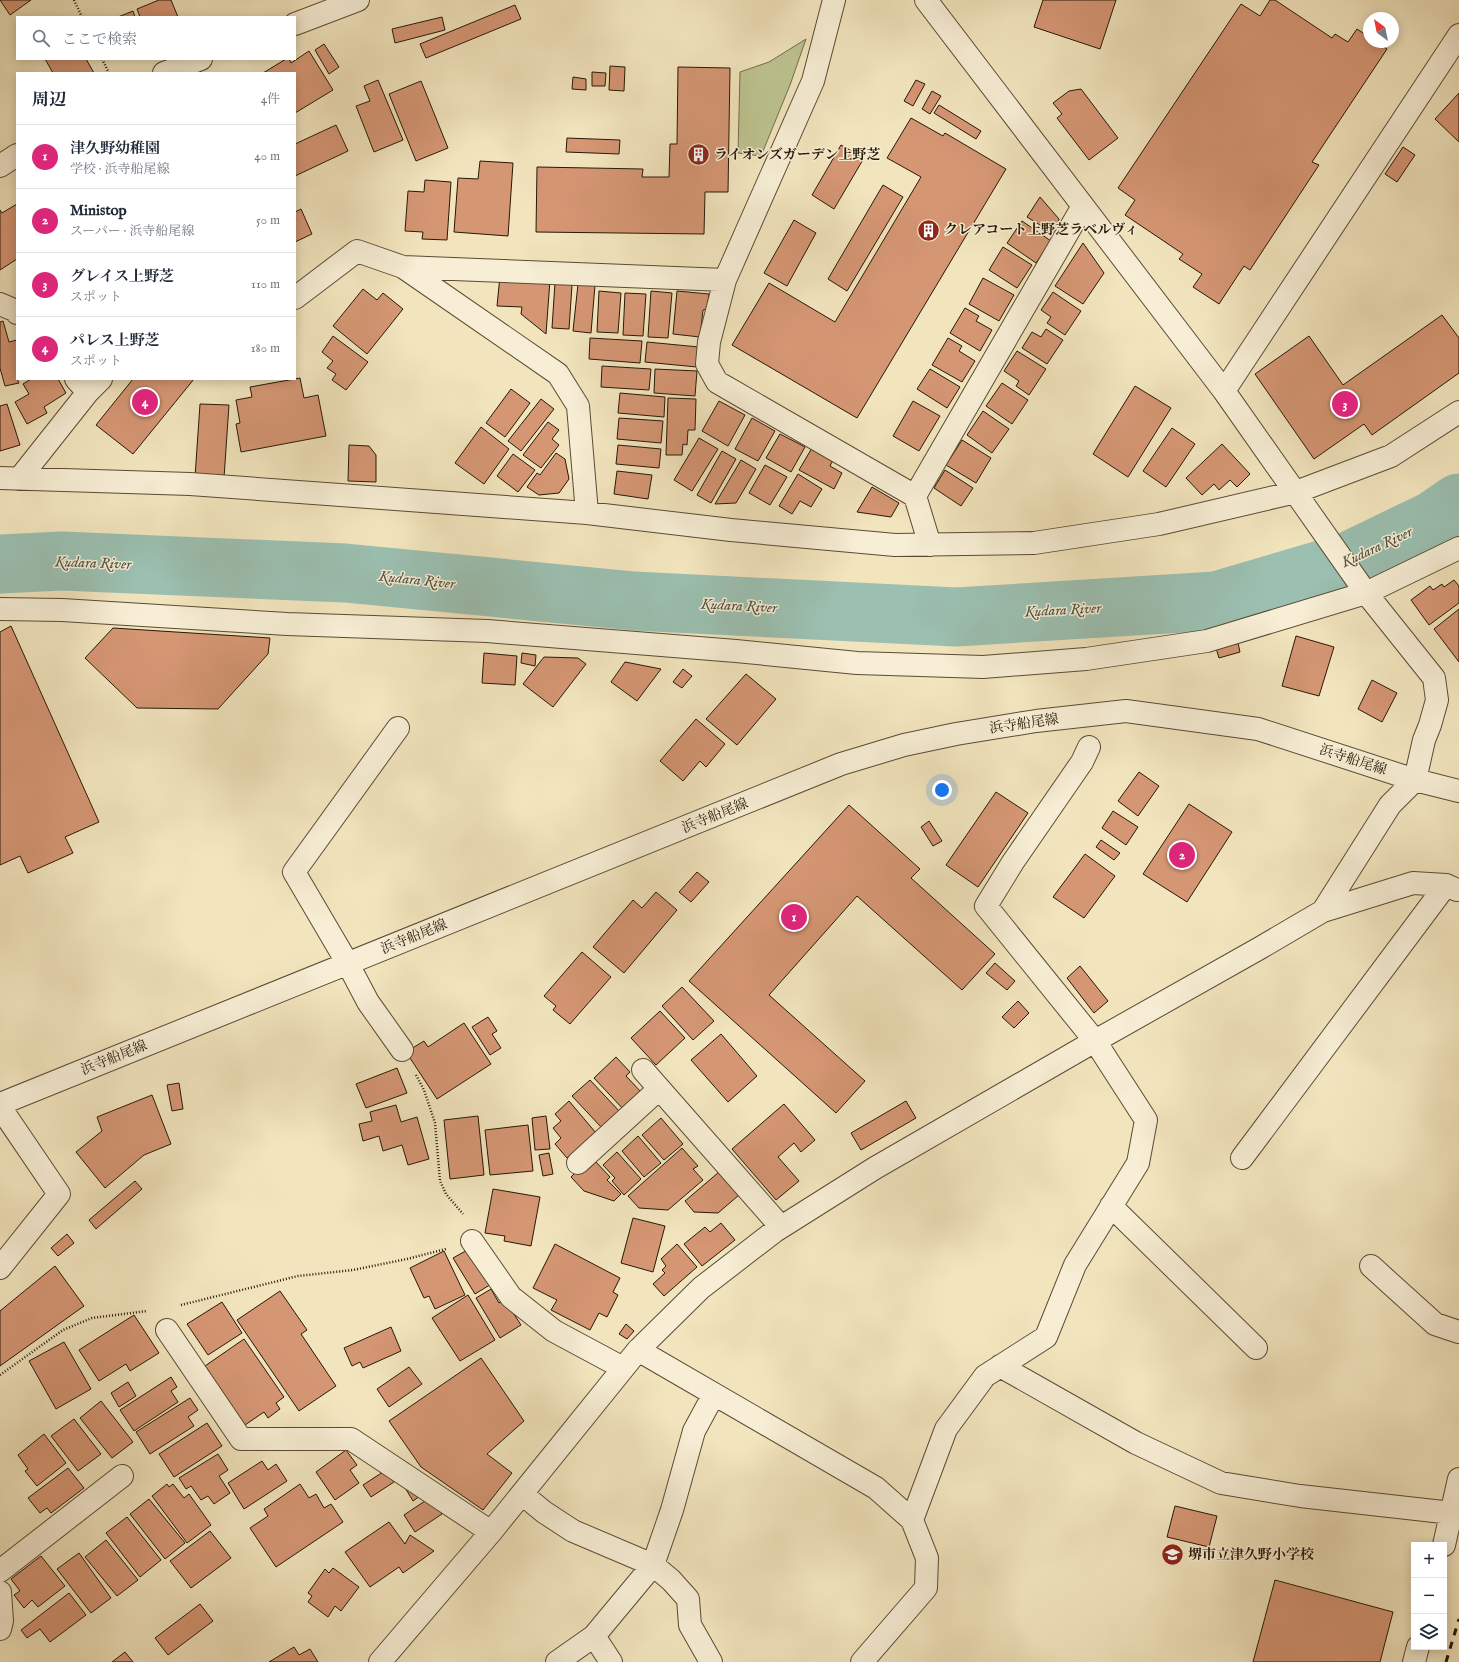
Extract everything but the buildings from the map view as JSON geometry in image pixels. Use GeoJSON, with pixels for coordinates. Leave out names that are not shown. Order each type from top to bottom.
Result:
{"type":"FeatureCollection","features":[{"type":"Feature","properties":{"kind":"street"},"geometry":{"type":"LineString","coordinates":[[296,24],[358,0]]}},
{"type":"Feature","properties":{"kind":"street"},"geometry":{"type":"LineString","coordinates":[[834,0],[813,81],[725,280],[709,342],[707,364],[717,382],[915,496],[930,545]]}},
{"type":"Feature","properties":{"kind":"street"},"geometry":{"type":"LineString","coordinates":[[926,0],[1224,391],[1362,586],[1434,678],[1436,700],[1430,725],[1424,740],[1415,780],[1390,805],[1323,911]]}},
{"type":"Feature","properties":{"kind":"street"},"geometry":{"type":"LineString","coordinates":[[1224,391],[1459,35]]}},
{"type":"Feature","properties":{"kind":"street"},"geometry":{"type":"LineString","coordinates":[[167,72],[199,60]]}},
{"type":"Feature","properties":{"kind":"street"},"geometry":{"type":"LineString","coordinates":[[0,166],[16,156]]}},
{"type":"Feature","properties":{"kind":"street"},"geometry":{"type":"LineString","coordinates":[[915,496],[1083,206]]}},
{"type":"Feature","properties":{"kind":"street"},"geometry":{"type":"LineString","coordinates":[[296,297],[357,251],[403,267],[558,374],[578,406],[587,513]]}},
{"type":"Feature","properties":{"kind":"street"},"geometry":{"type":"LineString","coordinates":[[403,267],[725,280]]}},
{"type":"Feature","properties":{"kind":"street"},"geometry":{"type":"LineString","coordinates":[[0,304],[16,312]]}},
{"type":"Feature","properties":{"kind":"street"},"geometry":{"type":"LineString","coordinates":[[9,478],[88,383]]}},
{"type":"Feature","properties":{"kind":"street"},"geometry":{"type":"LineString","coordinates":[[9,478],[190,484],[587,513],[731,530],[879,544],[930,545],[1034,543],[1159,524],[1299,496],[1390,456],[1459,412]]}},
{"type":"Feature","properties":{"kind":"street"},"geometry":{"type":"LineString","coordinates":[[0,610],[62,610],[287,624],[487,631],[736,651],[857,664],[983,667],[1086,659],[1207,641],[1362,586],[1459,548]]}},
{"type":"Feature","properties":{"kind":"street","name":"浜寺船尾線"},"geometry":{"type":"LineString","coordinates":[[0,1105],[841,764],[904,745],[956,734],[1036,721],[1126,711],[1258,729],[1415,780],[1459,791]]}},
{"type":"Feature","properties":{"kind":"street"},"geometry":{"type":"LineString","coordinates":[[398,728],[294,872],[348,964],[368,1002],[402,1050]]}},
{"type":"Feature","properties":{"kind":"street"},"geometry":{"type":"LineString","coordinates":[[912,1520],[946,1428],[985,1376],[1046,1337],[1075,1265],[1138,1163],[1146,1120],[1095,1041],[986,906],[1013,862],[1082,762],[1089,747]]}},
{"type":"Feature","properties":{"kind":"street"},"geometry":{"type":"LineString","coordinates":[[383,1661],[491,1532],[638,1350],[701,1288],[782,1227],[875,1168],[1323,911],[1413,883],[1452,888]]}},
{"type":"Feature","properties":{"kind":"street"},"geometry":{"type":"LineString","coordinates":[[1242,1158],[1452,888]]}},
{"type":"Feature","properties":{"kind":"street"},"geometry":{"type":"LineString","coordinates":[[643,1070],[782,1227]]}},
{"type":"Feature","properties":{"kind":"street"},"geometry":{"type":"LineString","coordinates":[[578,1164],[659,1088]]}},
{"type":"Feature","properties":{"kind":"street"},"geometry":{"type":"LineString","coordinates":[[0,1105],[59,1194],[0,1268]]}},
{"type":"Feature","properties":{"kind":"street"},"geometry":{"type":"LineString","coordinates":[[1111,1206],[1256,1348]]}},
{"type":"Feature","properties":{"kind":"street"},"geometry":{"type":"LineString","coordinates":[[472,1241],[511,1297],[554,1332],[623,1368]]}},
{"type":"Feature","properties":{"kind":"street"},"geometry":{"type":"LineString","coordinates":[[1371,1266],[1435,1324],[1459,1332]]}},
{"type":"Feature","properties":{"kind":"street"},"geometry":{"type":"LineString","coordinates":[[167,1330],[241,1439],[351,1439],[491,1532]]}},
{"type":"Feature","properties":{"kind":"street"},"geometry":{"type":"LineString","coordinates":[[638,1350],[876,1488],[912,1520],[927,1558],[926,1588],[862,1662]]}},
{"type":"Feature","properties":{"kind":"street"},"geometry":{"type":"LineString","coordinates":[[1000,1366],[1136,1443],[1221,1483],[1300,1496],[1452,1513]]}},
{"type":"Feature","properties":{"kind":"street"},"geometry":{"type":"LineString","coordinates":[[557,1662],[594,1636],[653,1566],[672,1510],[694,1431],[714,1394]]}},
{"type":"Feature","properties":{"kind":"street"},"geometry":{"type":"LineString","coordinates":[[0,1572],[122,1476]]}},
{"type":"Feature","properties":{"kind":"street"},"geometry":{"type":"LineString","coordinates":[[1445,1542],[1459,1479]]}},
{"type":"Feature","properties":{"kind":"street"},"geometry":{"type":"LineString","coordinates":[[522,1494],[544,1512],[573,1531],[653,1566],[671,1580],[688,1599],[690,1625],[711,1662]]}},
{"type":"Feature","properties":{"kind":"street"},"geometry":{"type":"LineString","coordinates":[[0,1592],[2,1622],[0,1629]]}},
{"type":"Feature","properties":{"kind":"street"},"geometry":{"type":"LineString","coordinates":[[594,1636],[612,1662]]}},
{"type":"Feature","properties":{"kind":"street"},"geometry":{"type":"LineString","coordinates":[[1414,1662],[1417,1650]]}},
{"type":"Feature","properties":{"kind":"path"},"geometry":{"type":"LineString","coordinates":[[74,0],[82,16]]}},
{"type":"Feature","properties":{"kind":"path"},"geometry":{"type":"LineString","coordinates":[[102,60],[108,72]]}},
{"type":"Feature","properties":{"kind":"path"},"geometry":{"type":"LineString","coordinates":[[177,1306],[298,1276],[353,1270],[407,1260],[472,1241],[470,1221],[446,1194],[440,1181],[435,1123],[424,1090],[402,1050]]}},
{"type":"Feature","properties":{"kind":"path"},"geometry":{"type":"LineString","coordinates":[[0,1375],[63,1330],[92,1318],[154,1310]]}},
{"type":"Feature","properties":{"kind":"green space"},"geometry":{"type":"Polygon","coordinates":[[[806,39],[790,85],[761,156],[738,153],[740,72],[769,62],[806,39]]]}},
{"type":"Feature","properties":{"kind":"waterway","name":"Kudara River"},"geometry":{"type":"LineString","coordinates":[[0,564],[62,561],[345,573],[634,601],[956,617],[1216,601],[1345,563],[1434,520],[1459,503]]}},
{"type":"Feature","properties":{"kind":"railway"},"geometry":{"type":"LineString","coordinates":[[1446,1662],[1459,1619]]}},
{"type":"Feature","properties":{"kind":"place","name":"ライオンズガーデン上野芝"},"geometry":{"type":"Point","coordinates":[699,155]}},
{"type":"Feature","properties":{"kind":"place","name":"クレアコート上野芝ラベルヴィ"},"geometry":{"type":"Point","coordinates":[929,230]}},
{"type":"Feature","properties":{"kind":"place","name":"パレス上野芝"},"geometry":{"type":"Point","coordinates":[145,402]}},
{"type":"Feature","properties":{"kind":"place","name":"グレイス上野芝"},"geometry":{"type":"Point","coordinates":[1345,404]}},
{"type":"Feature","properties":{"kind":"place","name":"Ministop"},"geometry":{"type":"Point","coordinates":[1182,855]}},
{"type":"Feature","properties":{"kind":"place","name":"津久野幼稚園"},"geometry":{"type":"Point","coordinates":[794,917]}},
{"type":"Feature","properties":{"kind":"place","name":"堺市立津久野小学校"},"geometry":{"type":"Point","coordinates":[1173,1555]}}]}
